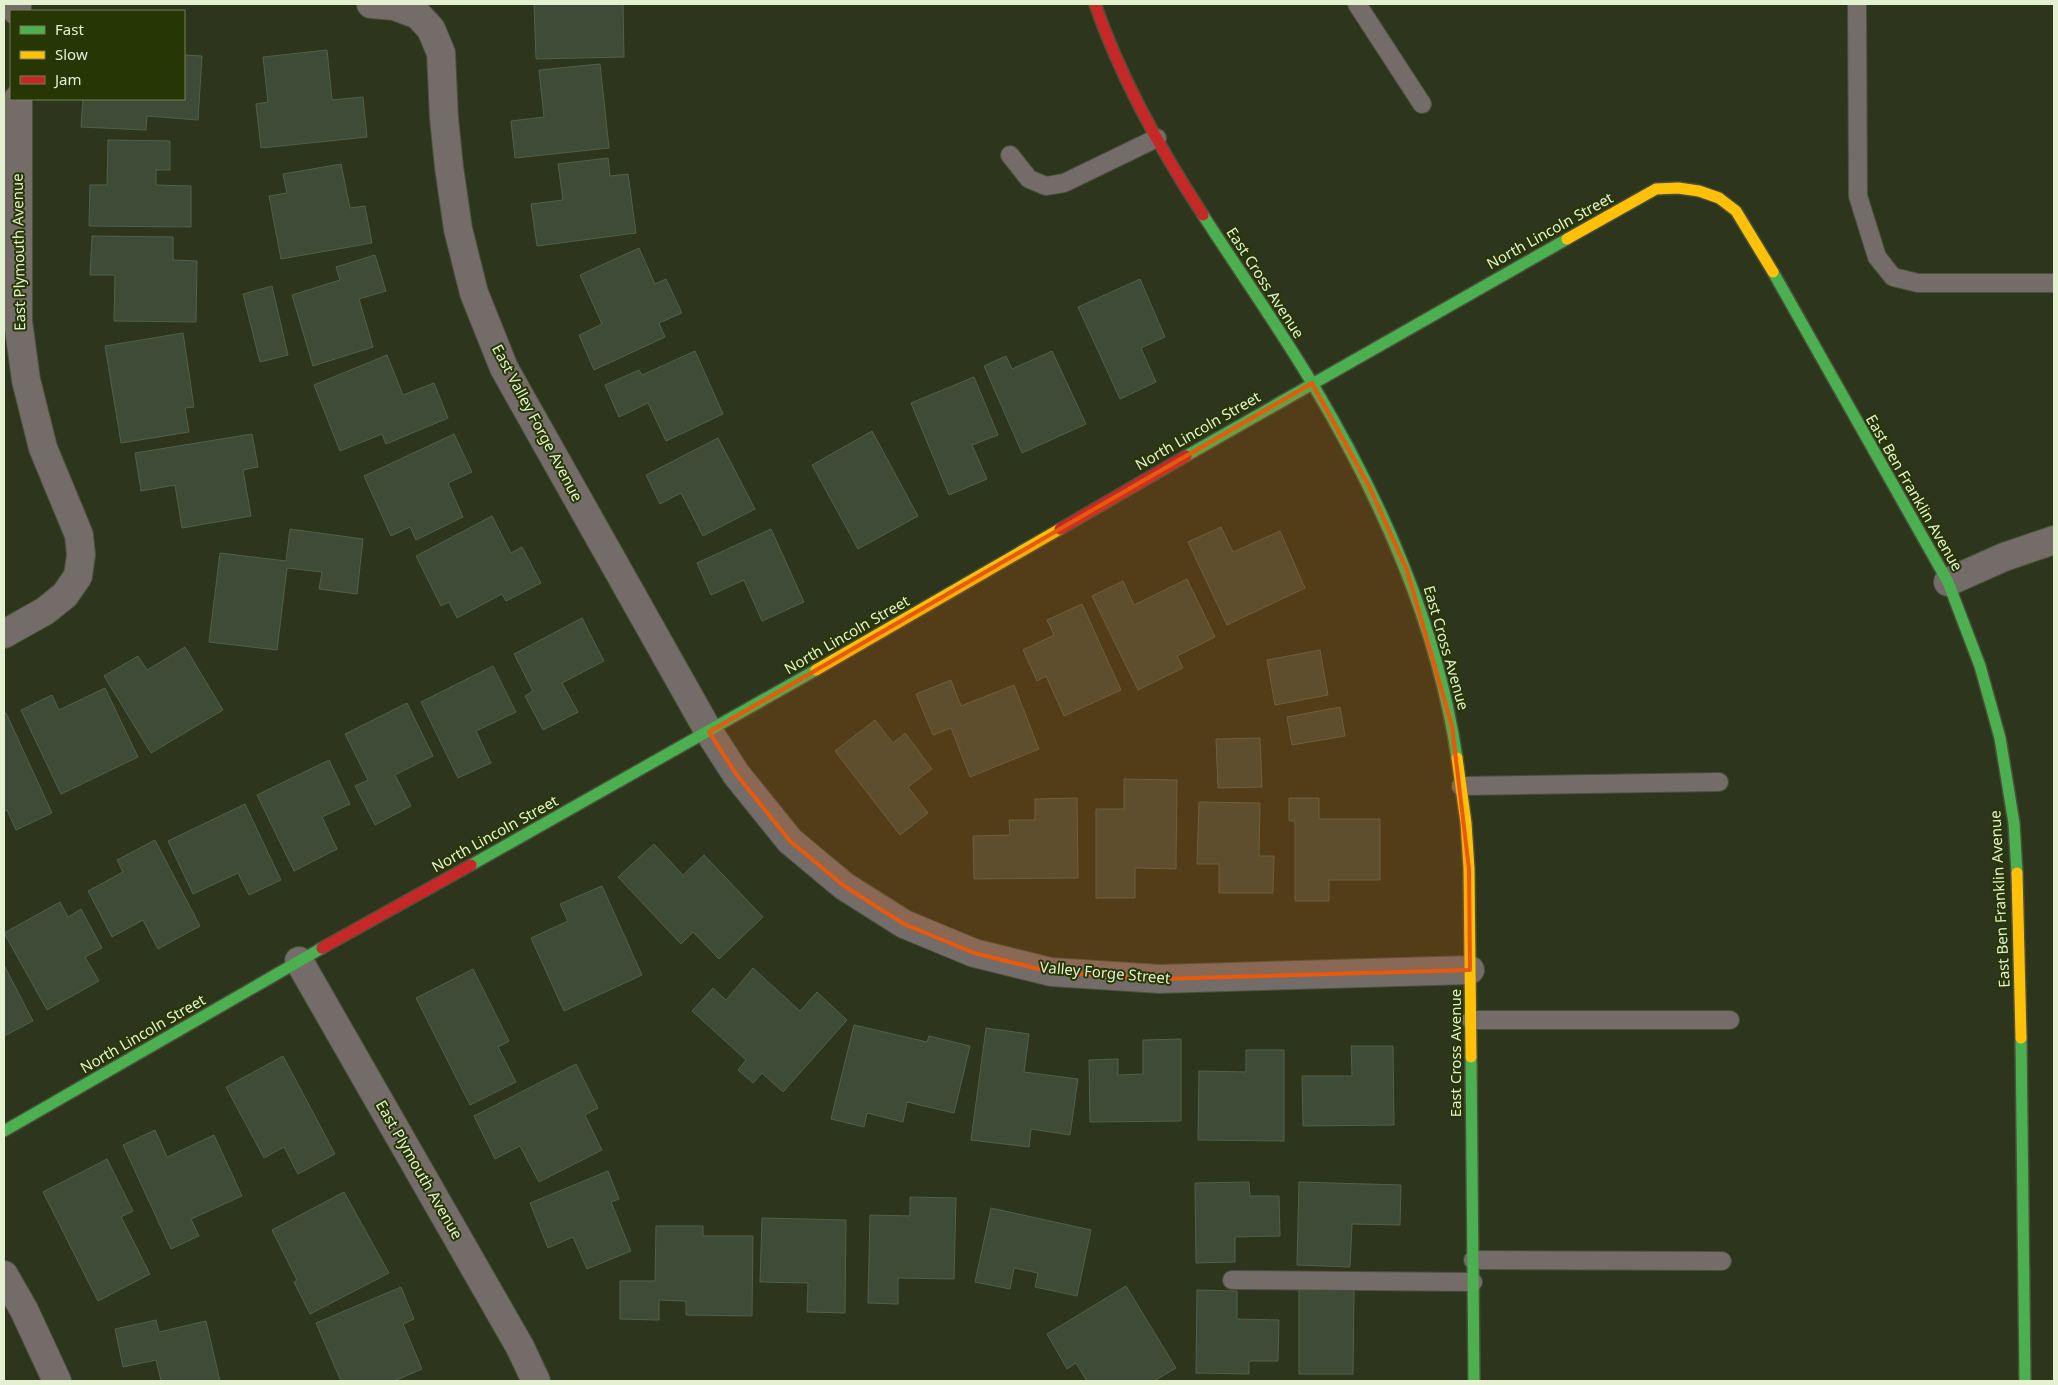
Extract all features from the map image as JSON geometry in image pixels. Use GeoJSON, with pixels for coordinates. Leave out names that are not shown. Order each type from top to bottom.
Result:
{"type":"FeatureCollection","features":[{"type":"Feature","properties":{"kind":"street","name":"East Valley Forge Avenue"},"geometry":{"type":"LineString","coordinates":[[371,4],[394,6],[418,15],[431,29],[441,53],[444,118],[449,167],[458,229],[474,293],[504,368],[709,732]]}},
{"type":"Feature","properties":{"kind":"street","name":"East Cross Avenue"},"geometry":{"type":"LineString","coordinates":[[1095,4],[1133,95],[1178,177],[1312,383],[1370,488],[1407,570],[1436,660],[1452,726],[1466,823],[1469,869],[1474,1381]]}},
{"type":"Feature","properties":{"kind":"street","name":"East Plymouth Avenue"},"geometry":{"type":"LineString","coordinates":[[4,634],[46,611],[65,595],[78,576],[82,555],[79,535],[43,448],[26,380],[18,321],[18,100]]}},
{"type":"Feature","properties":{"kind":"street","name":"North Lincoln Street"},"geometry":{"type":"LineString","coordinates":[[4,1131],[299,961],[709,732],[1312,383],[1656,189],[1683,187],[1711,194]]}},
{"type":"Feature","properties":{"kind":"street","name":"East Ben Franklin Avenue"},"geometry":{"type":"LineString","coordinates":[[1711,194],[1735,210],[1751,234],[1948,582],[1980,666],[2000,738],[2014,823],[2019,905],[2025,1381]]}},
{"type":"Feature","properties":{"kind":"street"},"geometry":{"type":"LineString","coordinates":[[1948,582],[2004,557],[2054,540]]}},
{"type":"Feature","properties":{"kind":"street","name":"Valley Forge Street"},"geometry":{"type":"LineString","coordinates":[[709,732],[736,774],[790,842],[844,886],[904,924],[974,953],[1051,972],[1160,979],[1470,970]]}},
{"type":"Feature","properties":{"kind":"street","name":"East Plymouth Avenue"},"geometry":{"type":"LineString","coordinates":[[299,961],[520,1347],[536,1381]]}},
{"type":"Feature","properties":{"kind":"street"},"geometry":{"type":"LineString","coordinates":[[4,1275],[24,1310],[57,1381]]}},
{"type":"Feature","properties":{"kind":"lane"},"geometry":{"type":"LineString","coordinates":[[1357,4],[1422,104]]}},
{"type":"Feature","properties":{"kind":"lane"},"geometry":{"type":"LineString","coordinates":[[1857,4],[1858,196],[1877,257],[1893,277],[1918,283],[2054,283]]}},
{"type":"Feature","properties":{"kind":"lane"},"geometry":{"type":"LineString","coordinates":[[1010,155],[1029,179],[1046,186],[1064,183],[1157,138]]}},
{"type":"Feature","properties":{"kind":"lane"},"geometry":{"type":"LineString","coordinates":[[1461,786],[1719,782]]}},
{"type":"Feature","properties":{"kind":"lane"},"geometry":{"type":"LineString","coordinates":[[1471,1020],[1730,1020]]}},
{"type":"Feature","properties":{"kind":"lane"},"geometry":{"type":"LineString","coordinates":[[1472,1260],[1722,1261]]}},
{"type":"Feature","properties":{"kind":"lane"},"geometry":{"type":"LineString","coordinates":[[1232,1280],[1473,1282]]}},
{"type":"Feature","properties":{"kind":"highlighted area"},"geometry":{"type":"Polygon","coordinates":[[[1312,383],[1370,488],[1407,570],[1452,726],[1469,869],[1470,970],[1160,979],[1051,972],[974,953],[904,924],[844,886],[790,841],[736,774],[709,732],[1312,383]]]}},
{"type":"Feature","properties":{"kind":"building"},"geometry":{"type":"Polygon","coordinates":[[[534,4],[623,4],[624,57],[536,59],[534,4]]]}},
{"type":"Feature","properties":{"kind":"building"},"geometry":{"type":"Polygon","coordinates":[[[327,50],[332,100],[363,97],[367,137],[261,148],[256,104],[268,102],[263,57],[327,50]]]}},
{"type":"Feature","properties":{"kind":"building"},"geometry":{"type":"Polygon","coordinates":[[[185,55],[202,56],[198,120],[147,116],[146,130],[81,127],[83,100],[185,100],[185,55]]]}},
{"type":"Feature","properties":{"kind":"building"},"geometry":{"type":"Polygon","coordinates":[[[600,64],[609,148],[515,158],[511,121],[544,117],[539,70],[600,64]]]}},
{"type":"Feature","properties":{"kind":"building"},"geometry":{"type":"Polygon","coordinates":[[[108,140],[170,141],[170,170],[156,170],[156,185],[191,186],[191,227],[89,226],[90,185],[107,185],[108,140]]]}},
{"type":"Feature","properties":{"kind":"building"},"geometry":{"type":"Polygon","coordinates":[[[608,158],[610,176],[628,174],[636,233],[537,246],[531,204],[563,200],[558,164],[608,158]]]}},
{"type":"Feature","properties":{"kind":"building"},"geometry":{"type":"Polygon","coordinates":[[[341,164],[350,208],[365,206],[372,243],[281,259],[269,196],[287,193],[283,174],[341,164]]]}},
{"type":"Feature","properties":{"kind":"building"},"geometry":{"type":"Polygon","coordinates":[[[92,236],[173,237],[173,260],[197,261],[196,322],[114,321],[115,275],[90,275],[92,236]]]}},
{"type":"Feature","properties":{"kind":"building"},"geometry":{"type":"Polygon","coordinates":[[[639,248],[655,284],[666,279],[682,313],[659,323],[665,337],[594,370],[579,335],[602,324],[580,275],[639,248]]]}},
{"type":"Feature","properties":{"kind":"building"},"geometry":{"type":"Polygon","coordinates":[[[375,255],[386,291],[359,299],[373,347],[313,366],[292,295],[340,280],[336,267],[375,255]]]}},
{"type":"Feature","properties":{"kind":"building"},"geometry":{"type":"Polygon","coordinates":[[[1140,279],[1165,337],[1141,348],[1156,382],[1120,399],[1078,307],[1140,279]]]}},
{"type":"Feature","properties":{"kind":"building"},"geometry":{"type":"Polygon","coordinates":[[[272,286],[288,355],[260,362],[243,294],[272,286]]]}},
{"type":"Feature","properties":{"kind":"building"},"geometry":{"type":"Polygon","coordinates":[[[183,333],[194,407],[185,408],[189,432],[121,443],[105,346],[183,333]]]}},
{"type":"Feature","properties":{"kind":"building"},"geometry":{"type":"Polygon","coordinates":[[[695,351],[723,414],[666,441],[648,403],[619,417],[605,385],[639,370],[642,375],[695,351]]]}},
{"type":"Feature","properties":{"kind":"building"},"geometry":{"type":"Polygon","coordinates":[[[1052,351],[1086,424],[1022,453],[984,366],[1006,356],[1012,369],[1052,351]]]}},
{"type":"Feature","properties":{"kind":"building"},"geometry":{"type":"Polygon","coordinates":[[[387,355],[403,395],[434,383],[448,418],[386,444],[382,434],[340,451],[314,385],[387,355]]]}},
{"type":"Feature","properties":{"kind":"building"},"geometry":{"type":"Polygon","coordinates":[[[974,377],[998,435],[972,445],[987,479],[949,495],[911,403],[974,377]]]}},
{"type":"Feature","properties":{"kind":"building"},"geometry":{"type":"Polygon","coordinates":[[[872,431],[918,516],[858,549],[812,465],[872,431]]]}},
{"type":"Feature","properties":{"kind":"building"},"geometry":{"type":"Polygon","coordinates":[[[252,434],[258,467],[243,470],[251,516],[182,528],[175,485],[141,491],[135,453],[252,434]]]}},
{"type":"Feature","properties":{"kind":"building"},"geometry":{"type":"Polygon","coordinates":[[[454,434],[472,472],[448,483],[463,517],[416,540],[410,527],[391,536],[364,476],[454,434]]]}},
{"type":"Feature","properties":{"kind":"building"},"geometry":{"type":"Polygon","coordinates":[[[718,438],[755,509],[703,536],[681,493],[660,504],[646,475],[718,438]]]}},
{"type":"Feature","properties":{"kind":"building"},"geometry":{"type":"Polygon","coordinates":[[[492,516],[511,553],[522,547],[541,583],[506,601],[502,594],[457,618],[449,602],[441,606],[416,556],[492,516]]]}},
{"type":"Feature","properties":{"kind":"building"},"geometry":{"type":"Polygon","coordinates":[[[1221,527],[1233,552],[1280,531],[1305,588],[1227,625],[1188,542],[1221,527]]]}},
{"type":"Feature","properties":{"kind":"building"},"geometry":{"type":"Polygon","coordinates":[[[290,529],[363,539],[357,594],[319,589],[322,572],[287,568],[277,650],[209,642],[220,553],[286,561],[290,529]]]}},
{"type":"Feature","properties":{"kind":"building"},"geometry":{"type":"Polygon","coordinates":[[[771,529],[804,602],[762,621],[744,580],[711,595],[697,563],[771,529]]]}},
{"type":"Feature","properties":{"kind":"building"},"geometry":{"type":"Polygon","coordinates":[[[1187,579],[1215,637],[1177,656],[1183,668],[1138,690],[1092,596],[1123,581],[1134,605],[1187,579]]]}},
{"type":"Feature","properties":{"kind":"building"},"geometry":{"type":"Polygon","coordinates":[[[1082,604],[1121,690],[1064,716],[1046,676],[1037,681],[1023,650],[1054,635],[1047,620],[1082,604]]]}},
{"type":"Feature","properties":{"kind":"building"},"geometry":{"type":"Polygon","coordinates":[[[582,618],[604,661],[562,683],[578,712],[543,730],[525,696],[533,691],[514,654],[582,618]]]}},
{"type":"Feature","properties":{"kind":"building"},"geometry":{"type":"Polygon","coordinates":[[[185,647],[223,710],[151,753],[104,676],[138,656],[147,670],[185,647]]]}},
{"type":"Feature","properties":{"kind":"building"},"geometry":{"type":"Polygon","coordinates":[[[1320,650],[1328,695],[1275,705],[1267,660],[1320,650]]]}},
{"type":"Feature","properties":{"kind":"building"},"geometry":{"type":"Polygon","coordinates":[[[493,666],[516,712],[476,731],[491,763],[458,778],[421,702],[493,666]]]}},
{"type":"Feature","properties":{"kind":"building"},"geometry":{"type":"Polygon","coordinates":[[[951,680],[961,706],[1014,685],[1039,749],[970,777],[951,728],[933,735],[916,694],[951,680]]]}},
{"type":"Feature","properties":{"kind":"building"},"geometry":{"type":"Polygon","coordinates":[[[105,688],[138,757],[61,794],[21,710],[52,695],[59,710],[105,688]]]}},
{"type":"Feature","properties":{"kind":"building"},"geometry":{"type":"Polygon","coordinates":[[[407,703],[433,756],[395,775],[411,806],[375,825],[355,786],[368,780],[345,734],[407,703]]]}},
{"type":"Feature","properties":{"kind":"building"},"geometry":{"type":"Polygon","coordinates":[[[1340,707],[1345,736],[1292,745],[1287,717],[1340,707]]]}},
{"type":"Feature","properties":{"kind":"building"},"geometry":{"type":"Polygon","coordinates":[[[6,713],[52,813],[16,830],[7,810],[4,811],[4,714],[6,713]]]}},
{"type":"Feature","properties":{"kind":"building"},"geometry":{"type":"Polygon","coordinates":[[[875,720],[893,743],[905,733],[932,769],[908,787],[928,813],[900,835],[835,751],[875,720]]]}},
{"type":"Feature","properties":{"kind":"building"},"geometry":{"type":"Polygon","coordinates":[[[1260,738],[1262,787],[1218,788],[1216,739],[1260,738]]]}},
{"type":"Feature","properties":{"kind":"building"},"geometry":{"type":"Polygon","coordinates":[[[329,760],[350,804],[322,817],[337,849],[294,871],[257,795],[329,760]]]}},
{"type":"Feature","properties":{"kind":"building"},"geometry":{"type":"Polygon","coordinates":[[[1124,779],[1177,780],[1176,869],[1135,868],[1135,898],[1096,898],[1096,809],[1124,809],[1124,779]]]}},
{"type":"Feature","properties":{"kind":"building"},"geometry":{"type":"Polygon","coordinates":[[[1077,798],[1078,878],[974,879],[973,836],[1010,835],[1009,820],[1035,820],[1035,799],[1077,798]]]}},
{"type":"Feature","properties":{"kind":"building"},"geometry":{"type":"Polygon","coordinates":[[[1289,798],[1319,798],[1319,819],[1380,819],[1380,880],[1329,880],[1329,901],[1295,901],[1295,821],[1289,821],[1289,798]]]}},
{"type":"Feature","properties":{"kind":"building"},"geometry":{"type":"Polygon","coordinates":[[[1199,802],[1260,803],[1259,856],[1274,856],[1273,893],[1219,893],[1219,864],[1197,864],[1199,802]]]}},
{"type":"Feature","properties":{"kind":"building"},"geometry":{"type":"Polygon","coordinates":[[[245,804],[281,880],[249,895],[238,873],[193,894],[168,841],[245,804]]]}},
{"type":"Feature","properties":{"kind":"building"},"geometry":{"type":"Polygon","coordinates":[[[155,840],[200,926],[158,949],[143,920],[112,937],[88,891],[123,872],[117,860],[155,840]]]}},
{"type":"Feature","properties":{"kind":"building"},"geometry":{"type":"Polygon","coordinates":[[[654,844],[683,875],[704,855],[763,917],[719,959],[693,932],[681,944],[618,877],[654,844]]]}},
{"type":"Feature","properties":{"kind":"building"},"geometry":{"type":"Polygon","coordinates":[[[602,886],[642,975],[564,1011],[531,938],[568,921],[560,904],[602,886]]]}},
{"type":"Feature","properties":{"kind":"building"},"geometry":{"type":"Polygon","coordinates":[[[60,902],[68,917],[81,909],[102,948],[85,957],[99,981],[47,1010],[4,933],[60,902]]]}},
{"type":"Feature","properties":{"kind":"building"},"geometry":{"type":"Polygon","coordinates":[[[4,965],[33,1021],[4,1036],[4,965]]]}},
{"type":"Feature","properties":{"kind":"building"},"geometry":{"type":"Polygon","coordinates":[[[753,968],[800,1011],[817,992],[847,1020],[783,1092],[762,1073],[753,1083],[738,1070],[746,1060],[692,1011],[713,988],[726,1000],[753,968]]]}},
{"type":"Feature","properties":{"kind":"building"},"geometry":{"type":"Polygon","coordinates":[[[473,969],[509,1041],[498,1047],[516,1082],[470,1105],[416,998],[473,969]]]}},
{"type":"Feature","properties":{"kind":"building"},"geometry":{"type":"Polygon","coordinates":[[[854,1025],[927,1042],[929,1036],[970,1046],[954,1113],[907,1102],[903,1122],[867,1113],[864,1127],[831,1119],[854,1025]]]}},
{"type":"Feature","properties":{"kind":"building"},"geometry":{"type":"Polygon","coordinates":[[[986,1028],[1029,1034],[1024,1072],[1078,1079],[1070,1135],[1031,1129],[1029,1147],[971,1140],[986,1028]]]}},
{"type":"Feature","properties":{"kind":"building"},"geometry":{"type":"Polygon","coordinates":[[[1181,1039],[1181,1121],[1090,1122],[1089,1060],[1118,1059],[1118,1075],[1143,1074],[1143,1040],[1181,1039]]]}},
{"type":"Feature","properties":{"kind":"building"},"geometry":{"type":"Polygon","coordinates":[[[1351,1046],[1393,1046],[1394,1125],[1303,1126],[1302,1076],[1352,1076],[1351,1046]]]}},
{"type":"Feature","properties":{"kind":"building"},"geometry":{"type":"Polygon","coordinates":[[[1246,1050],[1284,1050],[1284,1141],[1198,1140],[1199,1071],[1246,1072],[1246,1050]]]}},
{"type":"Feature","properties":{"kind":"building"},"geometry":{"type":"Polygon","coordinates":[[[283,1056],[335,1154],[298,1174],[284,1147],[264,1158],[226,1087],[283,1056]]]}},
{"type":"Feature","properties":{"kind":"building"},"geometry":{"type":"Polygon","coordinates":[[[576,1064],[598,1108],[585,1115],[602,1150],[539,1182],[520,1146],[495,1159],[474,1116],[576,1064]]]}},
{"type":"Feature","properties":{"kind":"building"},"geometry":{"type":"Polygon","coordinates":[[[155,1130],[167,1157],[214,1135],[242,1196],[191,1219],[199,1236],[171,1249],[123,1145],[155,1130]]]}},
{"type":"Feature","properties":{"kind":"building"},"geometry":{"type":"Polygon","coordinates":[[[107,1159],[133,1211],[121,1217],[150,1274],[98,1301],[43,1192],[107,1159]]]}},
{"type":"Feature","properties":{"kind":"building"},"geometry":{"type":"Polygon","coordinates":[[[608,1171],[619,1199],[611,1202],[631,1251],[587,1269],[573,1237],[548,1248],[530,1203],[608,1171]]]}},
{"type":"Feature","properties":{"kind":"building"},"geometry":{"type":"Polygon","coordinates":[[[1249,1182],[1250,1196],[1279,1196],[1280,1236],[1235,1237],[1235,1262],[1196,1263],[1195,1183],[1249,1182]]]}},
{"type":"Feature","properties":{"kind":"building"},"geometry":{"type":"Polygon","coordinates":[[[1299,1182],[1401,1185],[1400,1225],[1352,1224],[1350,1267],[1297,1265],[1299,1182]]]}},
{"type":"Feature","properties":{"kind":"building"},"geometry":{"type":"Polygon","coordinates":[[[344,1192],[389,1273],[310,1314],[294,1282],[297,1280],[272,1230],[344,1192]]]}},
{"type":"Feature","properties":{"kind":"building"},"geometry":{"type":"Polygon","coordinates":[[[910,1197],[956,1198],[954,1279],[898,1278],[898,1304],[868,1303],[870,1215],[910,1216],[910,1197]]]}},
{"type":"Feature","properties":{"kind":"building"},"geometry":{"type":"Polygon","coordinates":[[[991,1208],[1091,1230],[1077,1296],[1035,1287],[1038,1273],[1014,1268],[1010,1289],[975,1282],[991,1208]]]}},
{"type":"Feature","properties":{"kind":"building"},"geometry":{"type":"Polygon","coordinates":[[[762,1218],[846,1220],[845,1313],[807,1312],[808,1283],[760,1282],[762,1218]]]}},
{"type":"Feature","properties":{"kind":"building"},"geometry":{"type":"Polygon","coordinates":[[[656,1226],[703,1226],[703,1236],[753,1236],[752,1316],[686,1315],[686,1301],[659,1300],[659,1320],[620,1319],[620,1281],[655,1281],[656,1226]]]}},
{"type":"Feature","properties":{"kind":"building"},"geometry":{"type":"Polygon","coordinates":[[[1126,1286],[1176,1368],[1154,1381],[1087,1381],[1076,1363],[1067,1369],[1047,1334],[1126,1286]]]}},
{"type":"Feature","properties":{"kind":"building"},"geometry":{"type":"Polygon","coordinates":[[[401,1287],[414,1319],[403,1324],[422,1369],[394,1381],[341,1381],[316,1323],[401,1287]]]}},
{"type":"Feature","properties":{"kind":"building"},"geometry":{"type":"Polygon","coordinates":[[[1299,1289],[1354,1290],[1353,1374],[1299,1374],[1299,1289]]]}},
{"type":"Feature","properties":{"kind":"building"},"geometry":{"type":"Polygon","coordinates":[[[1197,1290],[1237,1291],[1237,1319],[1279,1320],[1278,1361],[1249,1361],[1249,1374],[1196,1373],[1197,1290]]]}},
{"type":"Feature","properties":{"kind":"building"},"geometry":{"type":"Polygon","coordinates":[[[156,1320],[159,1332],[206,1321],[220,1381],[161,1381],[156,1360],[123,1367],[115,1329],[156,1320]]]}},
{"type":"Feature","properties":{"kind":"traffic: fast"},"geometry":{"type":"LineString","coordinates":[[1203,215],[1312,383],[1361,472],[1383,517],[1421,611],[1436,659],[1448,708],[1457,758]]}},
{"type":"Feature","properties":{"kind":"traffic: fast"},"geometry":{"type":"LineString","coordinates":[[1186,456],[1567,239]]}},
{"type":"Feature","properties":{"kind":"traffic: fast"},"geometry":{"type":"LineString","coordinates":[[1773,272],[1948,582],[1980,666],[2000,738],[2014,823],[2017,873]]}},
{"type":"Feature","properties":{"kind":"traffic: fast"},"geometry":{"type":"LineString","coordinates":[[471,865],[816,670]]}},
{"type":"Feature","properties":{"kind":"traffic: fast"},"geometry":{"type":"LineString","coordinates":[[4,1131],[322,948]]}},
{"type":"Feature","properties":{"kind":"traffic: fast"},"geometry":{"type":"LineString","coordinates":[[2021,1038],[2025,1381]]}},
{"type":"Feature","properties":{"kind":"traffic: fast"},"geometry":{"type":"LineString","coordinates":[[1471,1057],[1474,1381]]}},
{"type":"Feature","properties":{"kind":"traffic: slow"},"geometry":{"type":"LineString","coordinates":[[1567,239],[1656,189],[1678,188],[1699,191],[1719,198],[1736,211],[1773,272]]}},
{"type":"Feature","properties":{"kind":"traffic: slow"},"geometry":{"type":"LineString","coordinates":[[816,670],[1060,529]]}},
{"type":"Feature","properties":{"kind":"traffic: slow"},"geometry":{"type":"LineString","coordinates":[[1457,758],[1466,823],[1469,869],[1471,1057]]}},
{"type":"Feature","properties":{"kind":"traffic: slow"},"geometry":{"type":"LineString","coordinates":[[2017,873],[2021,1038]]}},
{"type":"Feature","properties":{"kind":"traffic: jam"},"geometry":{"type":"LineString","coordinates":[[1095,4],[1129,86],[1157,139],[1203,215]]}},
{"type":"Feature","properties":{"kind":"traffic: jam"},"geometry":{"type":"LineString","coordinates":[[1060,529],[1186,456]]}},
{"type":"Feature","properties":{"kind":"traffic: jam"},"geometry":{"type":"LineString","coordinates":[[322,948],[471,865]]}}]}
